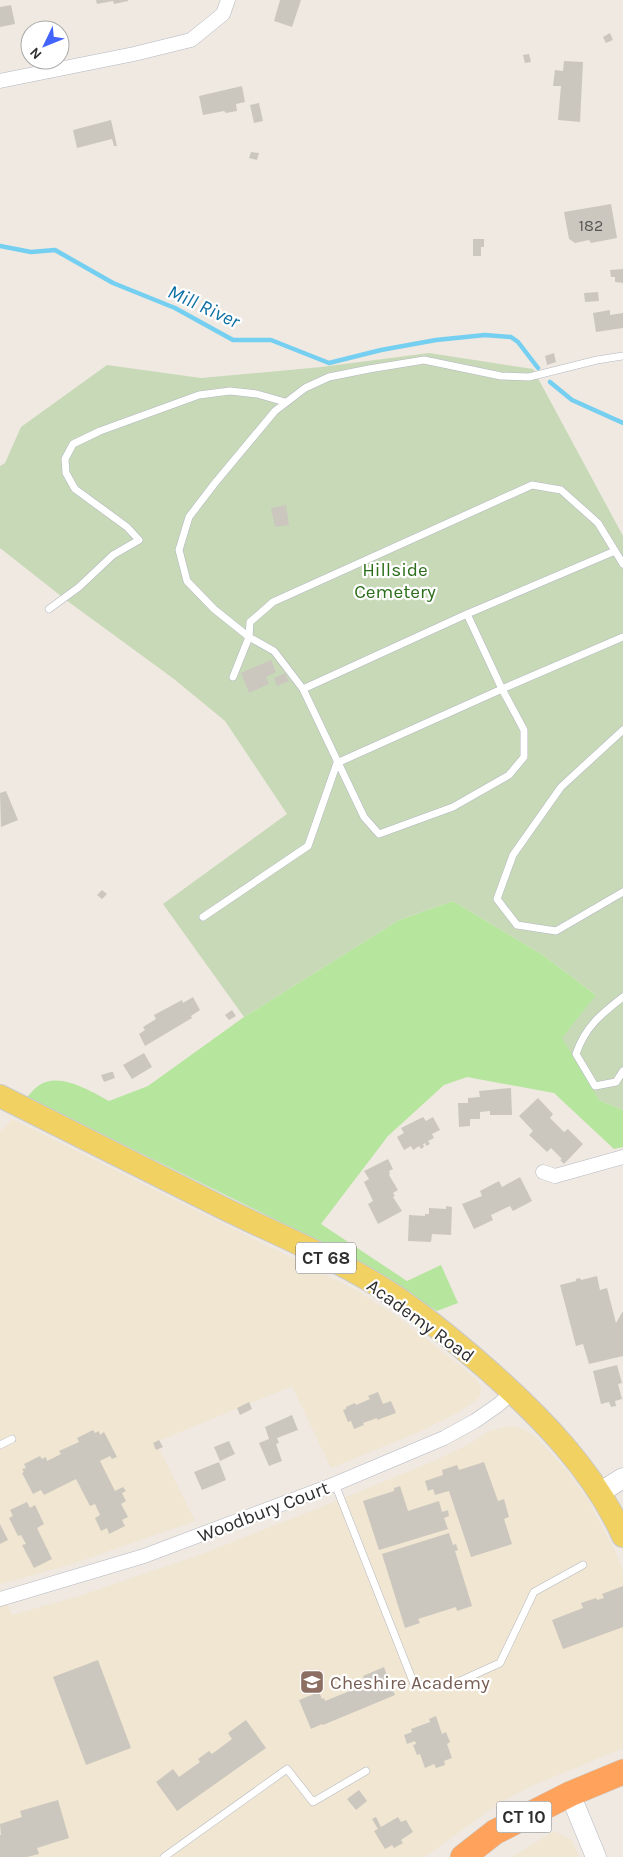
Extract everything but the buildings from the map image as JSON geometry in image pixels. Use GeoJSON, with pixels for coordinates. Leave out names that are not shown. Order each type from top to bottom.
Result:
{"type":"FeatureCollection","features":[{"type":"Feature","properties":{"kind":"highway","name":"CT 10"},"geometry":{"type":"LineString","coordinates":[[463,1857],[495,1832],[570,1794],[623,1772]]}},
{"type":"Feature","properties":{"kind":"main road","name":"Academy Road"},"geometry":{"type":"LineString","coordinates":[[0,1096],[329,1260],[378,1286],[408,1306],[454,1341],[512,1392],[550,1430],[599,1493],[623,1536]]}},
{"type":"Feature","properties":{"kind":"street"},"geometry":{"type":"LineString","coordinates":[[0,81],[134,54],[190,40],[223,14],[228,0]]}},
{"type":"Feature","properties":{"kind":"street"},"geometry":{"type":"LineString","coordinates":[[543,1172],[555,1176],[623,1157]]}},
{"type":"Feature","properties":{"kind":"street","name":"Woodbury Court"},"geometry":{"type":"LineString","coordinates":[[0,1599],[144,1556],[335,1484],[444,1438],[475,1421],[498,1405],[512,1392]]}},
{"type":"Feature","properties":{"kind":"street"},"geometry":{"type":"LineString","coordinates":[[599,1493],[623,1478]]}},
{"type":"Feature","properties":{"kind":"street"},"geometry":{"type":"LineString","coordinates":[[570,1794],[596,1857]]}},
{"type":"Feature","properties":{"kind":"lane"},"geometry":{"type":"LineString","coordinates":[[467,614],[502,689],[524,730],[524,757],[508,775],[453,807],[379,834],[364,817],[303,689],[274,651],[249,637],[214,609],[187,581],[179,550],[189,517],[226,469],[275,411],[305,388],[329,377],[424,360],[501,376],[529,377],[597,360],[623,356]]}},
{"type":"Feature","properties":{"kind":"lane"},"geometry":{"type":"LineString","coordinates":[[48,609],[80,587],[113,554],[139,540],[127,527],[75,489],[66,473],[65,460],[73,444],[100,431],[199,395],[230,391],[257,394],[285,402]]}},
{"type":"Feature","properties":{"kind":"lane"},"geometry":{"type":"LineString","coordinates":[[233,677],[249,637],[250,622],[273,602],[532,486],[561,490],[598,523],[623,564]]}},
{"type":"Feature","properties":{"kind":"lane"},"geometry":{"type":"LineString","coordinates":[[303,689],[467,614],[615,552]]}},
{"type":"Feature","properties":{"kind":"lane"},"geometry":{"type":"LineString","coordinates":[[203,917],[308,846],[337,763],[623,636]]}},
{"type":"Feature","properties":{"kind":"lane"},"geometry":{"type":"LineString","coordinates":[[623,730],[561,787],[513,855],[497,899],[517,925],[556,931],[623,892]]}},
{"type":"Feature","properties":{"kind":"lane"},"geometry":{"type":"LineString","coordinates":[[623,997],[596,1018],[580,1041],[576,1054],[596,1086],[616,1082],[623,1071]]}},
{"type":"Feature","properties":{"kind":"lane"},"geometry":{"type":"LineString","coordinates":[[0,1445],[12,1439]]}},
{"type":"Feature","properties":{"kind":"lane"},"geometry":{"type":"LineString","coordinates":[[335,1484],[414,1684],[449,1686],[500,1663],[534,1592],[583,1565]]}},
{"type":"Feature","properties":{"kind":"lane"},"geometry":{"type":"LineString","coordinates":[[164,1857],[287,1768],[314,1802],[366,1771]]}},
{"type":"Feature","properties":{"kind":"shaded area"},"geometry":{"type":"Polygon","coordinates":[[[12,1119],[354,1289],[393,1314],[476,1379],[481,1387],[480,1396],[455,1414],[421,1431],[331,1468],[292,1386],[156,1442],[195,1521],[69,1565],[0,1584],[0,1132],[12,1119]]]}},
{"type":"Feature","properties":{"kind":"shaded area","name":"Cheshire Academy"},"geometry":{"type":"Polygon","coordinates":[[[510,1426],[523,1429],[535,1436],[568,1472],[588,1500],[615,1551],[623,1571],[623,1748],[527,1788],[492,1808],[425,1857],[0,1857],[0,1587],[12,1615],[79,1596],[197,1556],[329,1504],[434,1461],[471,1443],[489,1431],[510,1426]]]}},
{"type":"Feature","properties":{"kind":"shaded area"},"geometry":{"type":"Polygon","coordinates":[[[554,1831],[572,1840],[579,1857],[512,1857],[554,1831]]]}},
{"type":"Feature","properties":{"kind":"green space","name":"Hillside Cemetery"},"geometry":{"type":"Polygon","coordinates":[[[429,353],[533,369],[623,536],[623,1110],[599,1100],[562,1038],[596,995],[543,955],[453,901],[399,920],[244,1017],[163,904],[287,814],[225,721],[174,679],[66,600],[0,548],[0,466],[5,463],[21,427],[107,365],[201,378],[321,367],[429,353]]]}},
{"type":"Feature","properties":{"kind":"green space"},"geometry":{"type":"Polygon","coordinates":[[[453,901],[543,955],[596,995],[599,1100],[623,1110],[623,1147],[614,1149],[554,1093],[467,1077],[444,1085],[388,1136],[321,1224],[407,1281],[441,1265],[458,1303],[437,1311],[313,1238],[27,1097],[38,1086],[46,1082],[55,1081],[74,1084],[109,1101],[148,1086],[244,1017],[399,920],[453,901]]]}},
{"type":"Feature","properties":{"kind":"waterway","name":"Mill River"},"geometry":{"type":"LineString","coordinates":[[0,246],[31,252],[55,250],[113,283],[175,308],[233,340],[271,340],[329,363],[381,350],[436,340],[485,335],[511,337],[518,342],[538,368]]}},
{"type":"Feature","properties":{"kind":"waterway","name":"Mill River"},"geometry":{"type":"LineString","coordinates":[[550,382],[572,400],[623,423]]}},
{"type":"Feature","properties":{"kind":"place","name":"Cheshire Academy"},"geometry":{"type":"Point","coordinates":[312,1682]}}]}
